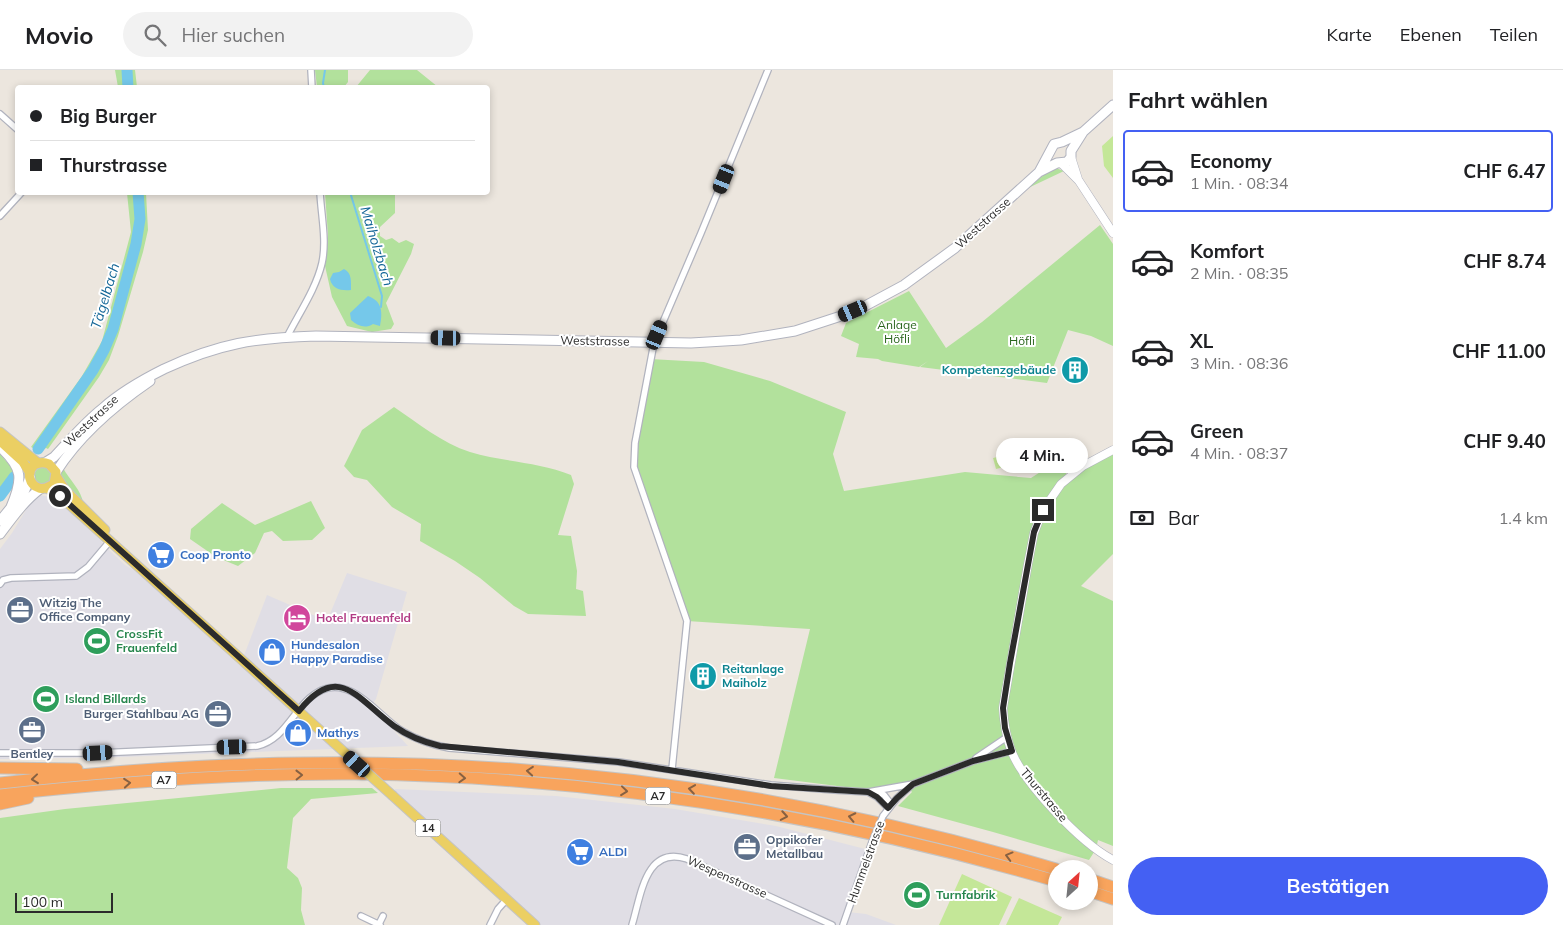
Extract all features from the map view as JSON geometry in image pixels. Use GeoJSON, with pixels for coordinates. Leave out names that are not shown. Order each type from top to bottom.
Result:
{"type":"FeatureCollection","features":[{"type":"Feature","properties":{"kind":"highway","name":"A7"},"geometry":{"type":"LineString","coordinates":[[0,783],[136,770],[242,764],[374,763],[478,767],[600,777],[717,793],[834,814],[909,830],[1048,868]]}},
{"type":"Feature","properties":{"kind":"highway","name":"A7"},"geometry":{"type":"LineString","coordinates":[[0,768],[136,770]]}},
{"type":"Feature","properties":{"kind":"highway","name":"A7"},"geometry":{"type":"LineString","coordinates":[[0,795],[214,777],[357,774],[461,778],[584,787],[685,799],[825,823],[949,851],[1048,879]]}},
{"type":"Feature","properties":{"kind":"highway","name":"A7"},"geometry":{"type":"LineString","coordinates":[[0,804],[78,787]]}},
{"type":"Feature","properties":{"kind":"highway"},"geometry":{"type":"LineString","coordinates":[[1098,882],[1113,887]]}},
{"type":"Feature","properties":{"kind":"highway"},"geometry":{"type":"LineString","coordinates":[[1098,894],[1113,899]]}},
{"type":"Feature","properties":{"kind":"main road"},"geometry":{"type":"LineString","coordinates":[[1059,164],[1051,159],[1049,154],[1050,148],[1054,144],[1083,132],[1113,105]]}},
{"type":"Feature","properties":{"kind":"main road","name":"Weststrasse"},"geometry":{"type":"LineString","coordinates":[[1039,172],[1067,162],[1083,132]]}},
{"type":"Feature","properties":{"kind":"main road"},"geometry":{"type":"LineString","coordinates":[[1062,142],[1068,145],[1071,154]]}},
{"type":"Feature","properties":{"kind":"main road","name":"Weststrasse"},"geometry":{"type":"LineString","coordinates":[[42,463],[54,457],[88,421],[120,394],[143,379],[191,357],[220,347],[260,339],[355,336],[654,343],[721,342],[758,338],[816,325],[865,306],[924,272],[955,248],[1039,172],[1049,154]]}},
{"type":"Feature","properties":{"kind":"main road","name":"Weststrasse"},"geometry":{"type":"LineString","coordinates":[[56,474],[80,442],[108,414],[166,369]]}},
{"type":"Feature","properties":{"kind":"main road"},"geometry":{"type":"LineString","coordinates":[[0,432],[42,463],[52,466],[56,474],[54,484],[43,489],[25,502],[0,534]]}},
{"type":"Feature","properties":{"kind":"main road"},"geometry":{"type":"LineString","coordinates":[[0,440],[23,462],[33,484],[43,489]]}},
{"type":"Feature","properties":{"kind":"main road"},"geometry":{"type":"LineString","coordinates":[[0,447],[14,460],[20,477],[19,488],[11,507]]}},
{"type":"Feature","properties":{"kind":"main road"},"geometry":{"type":"LineString","coordinates":[[0,521],[25,490],[32,469],[42,463]]}},
{"type":"Feature","properties":{"kind":"main road","name":"14"},"geometry":{"type":"LineString","coordinates":[[56,474],[65,490],[142,568]]}},
{"type":"Feature","properties":{"kind":"main road","name":"14"},"geometry":{"type":"LineString","coordinates":[[43,489],[60,496],[142,568],[535,925]]}},
{"type":"Feature","properties":{"kind":"street"},"geometry":{"type":"LineString","coordinates":[[311,70],[312,85]]}},
{"type":"Feature","properties":{"kind":"street"},"geometry":{"type":"LineString","coordinates":[[672,769],[687,621],[634,467],[635,443],[654,343],[702,233],[768,70]]}},
{"type":"Feature","properties":{"kind":"street"},"geometry":{"type":"LineString","coordinates":[[0,114],[15,127]]}},
{"type":"Feature","properties":{"kind":"street"},"geometry":{"type":"LineString","coordinates":[[1071,154],[1079,181]]}},
{"type":"Feature","properties":{"kind":"street"},"geometry":{"type":"LineString","coordinates":[[1059,164],[1079,181],[1113,232]]}},
{"type":"Feature","properties":{"kind":"street"},"geometry":{"type":"LineString","coordinates":[[0,216],[19,195]]}},
{"type":"Feature","properties":{"kind":"street"},"geometry":{"type":"LineString","coordinates":[[287,337],[317,279],[322,261],[324,244],[320,195]]}},
{"type":"Feature","properties":{"kind":"street","name":"Thurstrasse"},"geometry":{"type":"LineString","coordinates":[[1113,450],[1092,461],[1061,484],[1043,510],[1034,532],[1003,708],[1007,737],[1026,777],[1067,823],[1096,849],[1113,860]]}},
{"type":"Feature","properties":{"kind":"street"},"geometry":{"type":"LineString","coordinates":[[0,584],[3,580],[11,578],[76,576],[88,567],[110,541]]}},
{"type":"Feature","properties":{"kind":"street"},"geometry":{"type":"LineString","coordinates":[[0,754],[98,753],[257,746],[276,737],[319,691],[328,688],[342,688],[361,698],[403,732],[419,740],[449,748],[618,762],[771,786],[868,792],[913,784]]}},
{"type":"Feature","properties":{"kind":"street","name":"Hummelstrasse"},"geometry":{"type":"LineString","coordinates":[[973,761],[1007,737]]}},
{"type":"Feature","properties":{"kind":"street","name":"Hummelstrasse"},"geometry":{"type":"LineString","coordinates":[[843,925],[872,842],[883,816],[890,806],[913,784],[973,761],[1012,751]]}},
{"type":"Feature","properties":{"kind":"street"},"geometry":{"type":"LineString","coordinates":[[877,791],[884,795],[890,806]]}},
{"type":"Feature","properties":{"kind":"street"},"geometry":{"type":"LineString","coordinates":[[868,792],[890,806]]}},
{"type":"Feature","properties":{"kind":"street","name":"Wespenstrasse"},"geometry":{"type":"LineString","coordinates":[[634,924],[647,874],[659,860],[672,856],[687,859],[832,925]]}},
{"type":"Feature","properties":{"kind":"street"},"geometry":{"type":"LineString","coordinates":[[490,925],[498,909],[507,899]]}},
{"type":"Feature","properties":{"kind":"street"},"geometry":{"type":"LineString","coordinates":[[362,916],[379,925],[383,916]]}},
{"type":"Feature","properties":{"kind":"shaded area"},"geometry":{"type":"Polygon","coordinates":[[[40,495],[50,497],[60,503],[125,565],[137,572],[240,666],[267,595],[327,621],[347,573],[407,592],[376,699],[371,706],[408,746],[122,757],[0,759],[0,549],[32,500],[40,495]]]}},
{"type":"Feature","properties":{"kind":"shaded area"},"geometry":{"type":"Polygon","coordinates":[[[395,789],[556,796],[675,809],[776,826],[869,850],[848,912],[866,914],[896,925],[638,925],[633,923],[632,925],[535,925],[393,796],[395,789]]]}},
{"type":"Feature","properties":{"kind":"green space"},"geometry":{"type":"Polygon","coordinates":[[[115,70],[135,70],[137,85],[118,85],[115,70]]]}},
{"type":"Feature","properties":{"kind":"green space"},"geometry":{"type":"Polygon","coordinates":[[[315,70],[348,70],[348,82],[346,85],[317,85],[315,70]]]}},
{"type":"Feature","properties":{"kind":"green space"},"geometry":{"type":"Polygon","coordinates":[[[370,70],[417,70],[436,85],[358,85],[370,70]]]}},
{"type":"Feature","properties":{"kind":"green space"},"geometry":{"type":"Polygon","coordinates":[[[1113,136],[1113,178],[1104,166],[1102,146],[1113,136]]]}},
{"type":"Feature","properties":{"kind":"green space"},"geometry":{"type":"Polygon","coordinates":[[[1056,168],[1064,171],[1026,189],[1049,171],[1056,168]]]}},
{"type":"Feature","properties":{"kind":"green space"},"geometry":{"type":"Polygon","coordinates":[[[127,195],[146,195],[148,230],[118,336],[109,360],[48,449],[39,451],[31,447],[82,376],[102,341],[131,232],[127,195]]]}},
{"type":"Feature","properties":{"kind":"green space"},"geometry":{"type":"Polygon","coordinates":[[[325,195],[395,195],[395,213],[380,227],[380,236],[386,240],[392,238],[399,243],[406,240],[414,244],[411,254],[386,303],[394,324],[391,329],[372,332],[347,326],[332,297],[325,266],[328,235],[325,195]]]}},
{"type":"Feature","properties":{"kind":"green space","name":"Höfli"},"geometry":{"type":"Polygon","coordinates":[[[1100,225],[1113,244],[1113,346],[1091,336],[1068,330],[1047,383],[920,367],[928,361],[919,367],[856,357],[859,344],[841,336],[846,323],[909,291],[946,348],[982,322],[1100,225]]]}},
{"type":"Feature","properties":{"kind":"green space"},"geometry":{"type":"Polygon","coordinates":[[[650,359],[704,362],[770,381],[846,412],[833,454],[844,491],[965,472],[1031,478],[1065,456],[1074,458],[1062,482],[1113,450],[1113,554],[1081,586],[1113,601],[1113,846],[1098,840],[1096,849],[1089,860],[898,806],[912,792],[905,784],[861,789],[774,778],[810,629],[687,621],[634,467],[650,359]]]}},
{"type":"Feature","properties":{"kind":"green space"},"geometry":{"type":"Polygon","coordinates":[[[394,407],[430,432],[470,452],[546,467],[571,475],[574,484],[558,535],[571,536],[577,571],[576,589],[583,591],[586,616],[528,614],[514,606],[480,578],[420,541],[421,524],[392,507],[367,480],[354,477],[344,466],[362,430],[394,407]]]}},
{"type":"Feature","properties":{"kind":"green space"},"geometry":{"type":"Polygon","coordinates":[[[1041,447],[1045,462],[1022,468],[1020,463],[996,469],[993,458],[1041,447]]]}},
{"type":"Feature","properties":{"kind":"green space"},"geometry":{"type":"Polygon","coordinates":[[[0,454],[13,469],[13,474],[9,479],[14,485],[0,502],[0,454]]]}},
{"type":"Feature","properties":{"kind":"green space"},"geometry":{"type":"Polygon","coordinates":[[[43,467],[49,470],[52,476],[49,482],[43,485],[37,482],[34,476],[37,470],[43,467]]]}},
{"type":"Feature","properties":{"kind":"green space"},"geometry":{"type":"Polygon","coordinates":[[[63,468],[78,490],[83,503],[70,492],[63,482],[61,473],[63,468]]]}},
{"type":"Feature","properties":{"kind":"green space"},"geometry":{"type":"Polygon","coordinates":[[[311,501],[325,528],[312,540],[283,541],[272,531],[264,533],[255,553],[238,566],[216,557],[190,539],[191,529],[222,503],[255,525],[311,501]]]}},
{"type":"Feature","properties":{"kind":"green space"},"geometry":{"type":"Polygon","coordinates":[[[281,788],[372,788],[378,793],[311,799],[293,818],[287,868],[298,878],[302,888],[301,910],[305,925],[0,925],[0,818],[65,809],[281,788]]]}},
{"type":"Feature","properties":{"kind":"green space"},"geometry":{"type":"Polygon","coordinates":[[[962,874],[1012,897],[999,925],[939,925],[962,874]]]}},
{"type":"Feature","properties":{"kind":"green space"},"geometry":{"type":"Polygon","coordinates":[[[1019,898],[1062,917],[1058,925],[1006,925],[1019,898]]]}},
{"type":"Feature","properties":{"kind":"water"},"geometry":{"type":"Polygon","coordinates":[[[344,269],[350,275],[351,290],[338,289],[330,279],[333,273],[344,269]]]}},
{"type":"Feature","properties":{"kind":"water"},"geometry":{"type":"Polygon","coordinates":[[[368,296],[379,304],[380,326],[373,324],[362,326],[351,320],[350,313],[368,296]]]}},
{"type":"Feature","properties":{"kind":"waterway","name":"Tägelbach"},"geometry":{"type":"LineString","coordinates":[[127,70],[128,85]]}},
{"type":"Feature","properties":{"kind":"waterway","name":"Maiholzbach"},"geometry":{"type":"LineString","coordinates":[[323,85],[325,70]]}},
{"type":"Feature","properties":{"kind":"waterway","name":"Tägelbach"},"geometry":{"type":"LineString","coordinates":[[38,449],[93,370],[113,329],[136,244],[140,219],[138,195]]}},
{"type":"Feature","properties":{"kind":"waterway","name":"Maiholzbach"},"geometry":{"type":"LineString","coordinates":[[351,195],[382,296],[381,307]]}},
{"type":"Feature","properties":{"kind":"waterway","name":"Tägelbach"},"geometry":{"type":"LineString","coordinates":[[0,496],[14,477]]}},
{"type":"Feature","properties":{"kind":"place","name":"Kompetenzgebäude"},"geometry":{"type":"Point","coordinates":[1075,370]}},
{"type":"Feature","properties":{"kind":"place","name":"Coop Pronto"},"geometry":{"type":"Point","coordinates":[161,555]}},
{"type":"Feature","properties":{"kind":"place","name":"Witzig The Office Company"},"geometry":{"type":"Point","coordinates":[20,610]}},
{"type":"Feature","properties":{"kind":"place","name":"Hotel Frauenfeld"},"geometry":{"type":"Point","coordinates":[297,618]}},
{"type":"Feature","properties":{"kind":"place","name":"CrossFit Frauenfeld"},"geometry":{"type":"Point","coordinates":[97,641]}},
{"type":"Feature","properties":{"kind":"place","name":"Hundesalon Happy Paradise"},"geometry":{"type":"Point","coordinates":[272,652]}},
{"type":"Feature","properties":{"kind":"place","name":"Reitanlage Maiholz"},"geometry":{"type":"Point","coordinates":[703,676]}},
{"type":"Feature","properties":{"kind":"place","name":"Island Billards"},"geometry":{"type":"Point","coordinates":[46,699]}},
{"type":"Feature","properties":{"kind":"place","name":"Burger Stahlbau AG"},"geometry":{"type":"Point","coordinates":[218,714]}},
{"type":"Feature","properties":{"kind":"place","name":"Bentley"},"geometry":{"type":"Point","coordinates":[32,730]}},
{"type":"Feature","properties":{"kind":"place","name":"Mathys"},"geometry":{"type":"Point","coordinates":[298,733]}},
{"type":"Feature","properties":{"kind":"place","name":"Oppikofer Metallbau"},"geometry":{"type":"Point","coordinates":[747,847]}},
{"type":"Feature","properties":{"kind":"place","name":"ALDI"},"geometry":{"type":"Point","coordinates":[580,852]}},
{"type":"Feature","properties":{"kind":"place","name":"Turnfabrik"},"geometry":{"type":"Point","coordinates":[917,895]}},
{"type":"Feature","properties":{"kind":"route"},"geometry":{"type":"LineString","coordinates":[[60,496],[299,711],[319,691],[338,687],[348,689],[354,693],[389,722],[412,737],[449,748],[618,762],[771,786],[868,792],[877,797],[888,808],[913,784],[973,761],[1012,751],[1005,728],[1003,708],[1005,688],[1034,532],[1043,510]]}},
{"type":"Feature","properties":{"kind":"park label","name":"Anlage Höfli"},"geometry":{"type":"Point","coordinates":[897,332]}}]}
